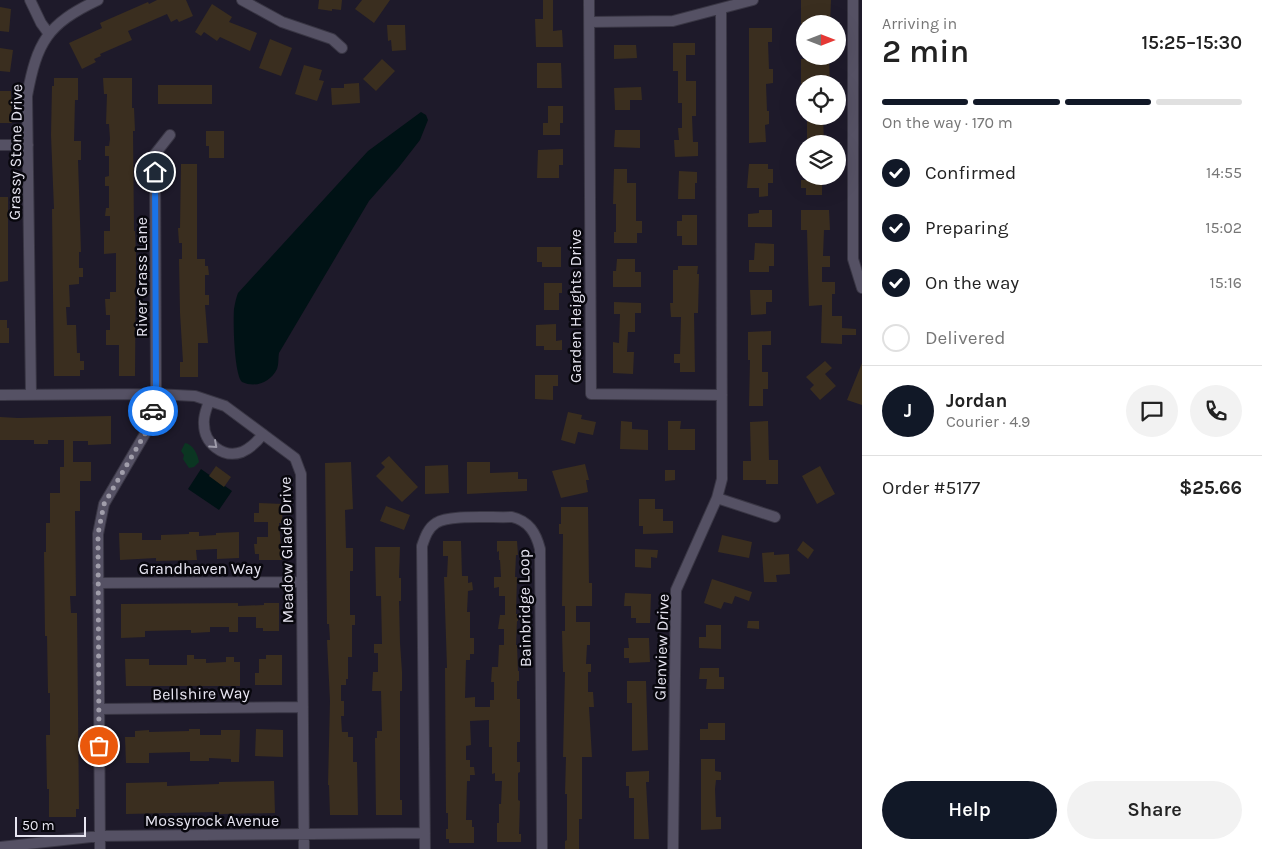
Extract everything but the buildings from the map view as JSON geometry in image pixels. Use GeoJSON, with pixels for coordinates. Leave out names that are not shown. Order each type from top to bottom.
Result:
{"type":"FeatureCollection","features":[{"type":"Feature","properties":{"kind":"street"},"geometry":{"type":"LineString","coordinates":[[30,0],[41,23],[49,34]]}},
{"type":"Feature","properties":{"kind":"street","name":"Grassy Stone Drive"},"geometry":{"type":"LineString","coordinates":[[31,395],[27,96],[37,54],[49,34],[61,22],[98,0]]}},
{"type":"Feature","properties":{"kind":"street"},"geometry":{"type":"LineString","coordinates":[[242,0],[282,22],[332,39],[342,48]]}},
{"type":"Feature","properties":{"kind":"street","name":"Garden Heights Drive"},"geometry":{"type":"LineString","coordinates":[[589,0],[590,394],[722,395]]}},
{"type":"Feature","properties":{"kind":"street"},"geometry":{"type":"LineString","coordinates":[[590,22],[673,20],[753,0]]}},
{"type":"Feature","properties":{"kind":"street"},"geometry":{"type":"LineString","coordinates":[[853,0],[853,259],[862,288]]}},
{"type":"Feature","properties":{"kind":"street"},"geometry":{"type":"LineString","coordinates":[[721,8],[722,395]]}},
{"type":"Feature","properties":{"kind":"street","name":"River Grass Lane"},"geometry":{"type":"LineString","coordinates":[[156,394],[155,154],[170,135]]}},
{"type":"Feature","properties":{"kind":"street"},"geometry":{"type":"LineString","coordinates":[[0,145],[28,144]]}},
{"type":"Feature","properties":{"kind":"street"},"geometry":{"type":"LineString","coordinates":[[100,849],[98,534],[104,504],[149,427],[156,394]]}},
{"type":"Feature","properties":{"kind":"street","name":"Meadow Glade Drive"},"geometry":{"type":"LineString","coordinates":[[0,395],[156,394],[195,396],[225,406],[295,458],[301,474],[304,849]]}},
{"type":"Feature","properties":{"kind":"street","name":"Glenview Drive"},"geometry":{"type":"LineString","coordinates":[[673,849],[676,590],[717,498],[722,479],[722,395]]}},
{"type":"Feature","properties":{"kind":"street"},"geometry":{"type":"LineString","coordinates":[[209,401],[204,416],[205,432],[212,445],[218,450],[226,453],[240,452],[254,444],[263,434]]}},
{"type":"Feature","properties":{"kind":"street"},"geometry":{"type":"LineString","coordinates":[[717,498],[775,517]]}},
{"type":"Feature","properties":{"kind":"street","name":"Bainbridge Loop"},"geometry":{"type":"LineString","coordinates":[[425,849],[422,546],[427,532],[435,523],[446,518],[512,517],[528,524],[537,536],[540,549],[542,849]]}},
{"type":"Feature","properties":{"kind":"street","name":"Grandhaven Way"},"geometry":{"type":"LineString","coordinates":[[98,583],[302,582]]}},
{"type":"Feature","properties":{"kind":"street","name":"Bellshire Way"},"geometry":{"type":"LineString","coordinates":[[99,709],[304,707]]}},
{"type":"Feature","properties":{"kind":"street","name":"Mossyrock Avenue"},"geometry":{"type":"LineString","coordinates":[[0,846],[100,836],[425,833]]}},
{"type":"Feature","properties":{"kind":"green space"},"geometry":{"type":"Polygon","coordinates":[[[185,443],[195,450],[198,456],[199,462],[194,467],[189,468],[183,459],[184,455],[181,451],[185,443]]]}},
{"type":"Feature","properties":{"kind":"shaded area"},"geometry":{"type":"Polygon","coordinates":[[[421,112],[426,115],[428,120],[420,140],[369,201],[279,353],[278,367],[274,374],[262,383],[247,384],[242,382],[237,369],[234,335],[234,309],[238,293],[368,151],[421,112]]]}},
{"type":"Feature","properties":{"kind":"shaded area"},"geometry":{"type":"Polygon","coordinates":[[[201,469],[232,491],[219,510],[188,489],[201,469]]]}},
{"type":"Feature","properties":{"kind":"way so far"},"geometry":{"type":"LineString","coordinates":[[99,746],[98,534],[104,504],[149,427],[153,411]]}},
{"type":"Feature","properties":{"kind":"route"},"geometry":{"type":"LineString","coordinates":[[153,411],[156,394],[155,172]]}}]}
